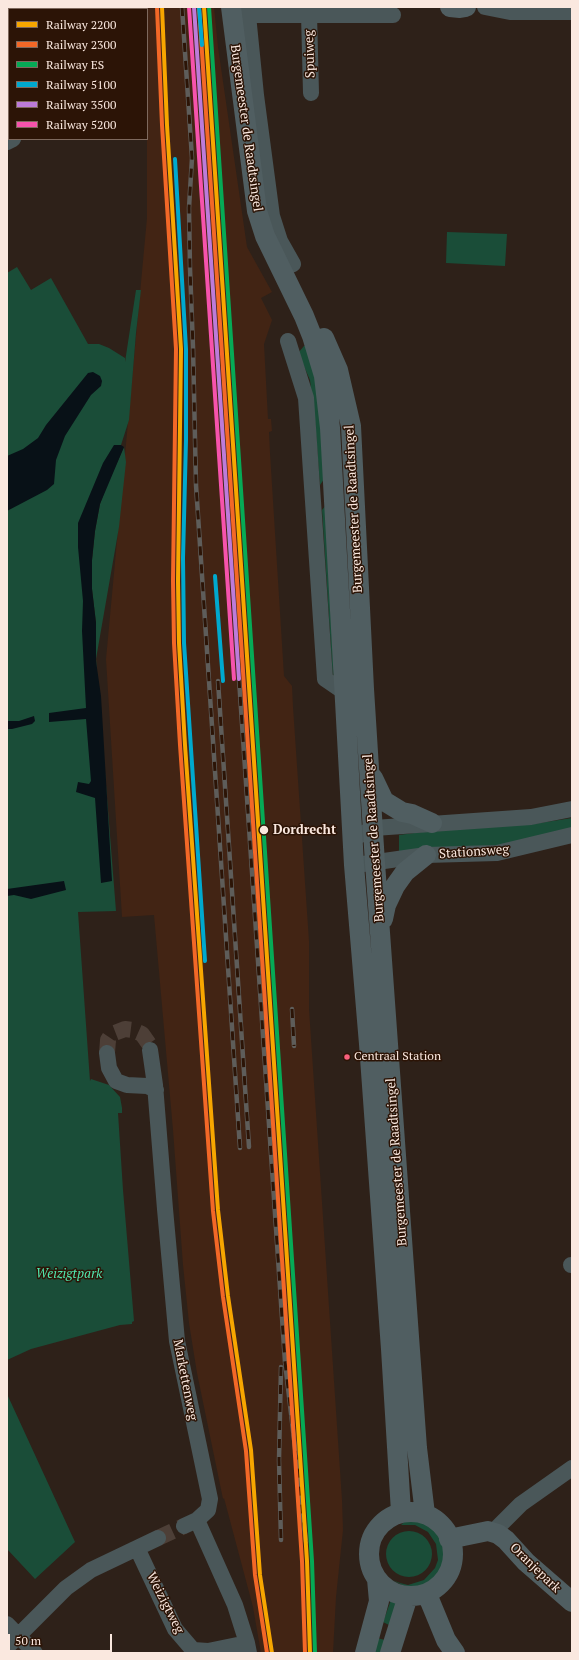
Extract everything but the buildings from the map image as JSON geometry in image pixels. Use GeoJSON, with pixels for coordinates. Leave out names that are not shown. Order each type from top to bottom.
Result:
{"type":"FeatureCollection","features":[{"type":"Feature","properties":{"kind":"main road"},"geometry":{"type":"LineString","coordinates":[[450,7],[466,7]]}},
{"type":"Feature","properties":{"kind":"main road","name":"Burgemeester de Raadtsingel"},"geometry":{"type":"LineString","coordinates":[[237,12],[257,211],[265,236],[287,266],[304,316],[317,334],[338,370],[351,426],[364,689],[374,828],[375,863],[417,1448],[425,1514]]}},
{"type":"Feature","properties":{"kind":"main road","name":"Burgemeester de Raadtsingel"},"geometry":{"type":"LineString","coordinates":[[317,334],[330,428],[352,839],[370,1066],[401,1512]]}},
{"type":"Feature","properties":{"kind":"main road"},"geometry":{"type":"LineString","coordinates":[[369,765],[372,779],[384,800],[402,812],[412,814],[432,823]]}},
{"type":"Feature","properties":{"kind":"main road"},"geometry":{"type":"LineString","coordinates":[[380,931],[386,906],[396,886],[405,872],[426,855]]}},
{"type":"Feature","properties":{"kind":"main road"},"geometry":{"type":"LineString","coordinates":[[365,1653],[379,1601],[377,1578],[369,1560],[371,1541],[382,1524],[401,1512],[409,1511],[425,1514],[440,1524],[449,1539],[453,1553],[451,1568],[440,1586],[418,1595],[394,1592],[377,1578]]}},
{"type":"Feature","properties":{"kind":"main road"},"geometry":{"type":"LineString","coordinates":[[449,1539],[488,1531],[498,1534]]}},
{"type":"Feature","properties":{"kind":"main road","name":"Oranjepark"},"geometry":{"type":"LineString","coordinates":[[498,1534],[506,1540],[526,1562],[572,1602]]}},
{"type":"Feature","properties":{"kind":"main road"},"geometry":{"type":"LineString","coordinates":[[390,1653],[418,1595]]}},
{"type":"Feature","properties":{"kind":"main road"},"geometry":{"type":"LineString","coordinates":[[418,1595],[455,1653]]}},
{"type":"Feature","properties":{"kind":"street"},"geometry":{"type":"LineString","coordinates":[[485,7],[510,12],[572,12]]}},
{"type":"Feature","properties":{"kind":"street","name":"Spuiweg"},"geometry":{"type":"LineString","coordinates":[[237,12],[393,15]]}},
{"type":"Feature","properties":{"kind":"street","name":"Spuiweg"},"geometry":{"type":"LineString","coordinates":[[309,14],[311,93]]}},
{"type":"Feature","properties":{"kind":"street"},"geometry":{"type":"LineString","coordinates":[[317,334],[289,345],[306,398],[326,679],[344,692],[364,689]]}},
{"type":"Feature","properties":{"kind":"street"},"geometry":{"type":"LineString","coordinates":[[352,839],[374,828],[531,817],[572,809]]}},
{"type":"Feature","properties":{"kind":"street","name":"Stationsweg"},"geometry":{"type":"LineString","coordinates":[[354,865],[426,855],[498,853],[572,835]]}},
{"type":"Feature","properties":{"kind":"street","name":"Markettenweg"},"geometry":{"type":"LineString","coordinates":[[150,1050],[156,1090],[177,1341],[210,1499],[208,1510],[190,1523],[235,1605],[248,1648]]}},
{"type":"Feature","properties":{"kind":"street"},"geometry":{"type":"LineString","coordinates":[[107,1053],[109,1068],[116,1081],[127,1085],[147,1086],[156,1090]]}},
{"type":"Feature","properties":{"kind":"street"},"geometry":{"type":"LineString","coordinates":[[498,1534],[498,1527],[521,1504],[572,1468]]}},
{"type":"Feature","properties":{"kind":"street"},"geometry":{"type":"LineString","coordinates":[[13,1644],[66,1588],[91,1570],[158,1538]]}},
{"type":"Feature","properties":{"kind":"street","name":"Weizigtweg"},"geometry":{"type":"LineString","coordinates":[[137,1548],[179,1635],[193,1650],[208,1651],[248,1648]]}},
{"type":"Feature","properties":{"kind":"street"},"geometry":{"type":"LineString","coordinates":[[7,1624],[13,1644]]}},
{"type":"Feature","properties":{"kind":"street"},"geometry":{"type":"LineString","coordinates":[[13,1644],[35,1653]]}},
{"type":"Feature","properties":{"kind":"shaded area"},"geometry":{"type":"Polygon","coordinates":[[[214,7],[218,47],[247,247],[272,292],[261,298],[272,320],[264,344],[268,419],[271,419],[272,431],[269,432],[270,453],[284,676],[292,686],[309,941],[309,1009],[342,1500],[343,1530],[336,1597],[333,1653],[261,1653],[253,1607],[224,1498],[223,1499],[197,1373],[189,1323],[154,915],[122,917],[106,659],[147,218],[148,8],[139,8],[214,7]]]}},
{"type":"Feature","properties":{"kind":"shaded area"},"geometry":{"type":"Polygon","coordinates":[[[93,372],[100,376],[102,381],[101,386],[91,395],[65,436],[56,460],[54,484],[47,490],[7,511],[7,456],[23,449],[38,438],[46,425],[88,373],[93,372]]]}},
{"type":"Feature","properties":{"kind":"shaded area"},"geometry":{"type":"Polygon","coordinates":[[[114,445],[121,445],[124,447],[100,504],[92,560],[92,589],[96,623],[96,661],[101,696],[112,881],[101,883],[95,798],[76,792],[78,782],[89,784],[91,781],[86,719],[49,722],[49,713],[86,708],[82,631],[83,601],[78,547],[78,523],[103,463],[114,445]]]}},
{"type":"Feature","properties":{"kind":"shaded area"},"geometry":{"type":"Polygon","coordinates":[[[34,716],[35,721],[32,724],[7,729],[7,721],[19,721],[34,716]]]}},
{"type":"Feature","properties":{"kind":"shaded area"},"geometry":{"type":"Polygon","coordinates":[[[64,881],[66,890],[31,899],[14,895],[7,896],[7,889],[64,881]]]}},
{"type":"Feature","properties":{"kind":"green space"},"geometry":{"type":"Polygon","coordinates":[[[7,18],[8,18],[8,120],[7,121],[7,18]]]}},
{"type":"Feature","properties":{"kind":"green space"},"geometry":{"type":"Polygon","coordinates":[[[447,232],[507,234],[505,266],[446,263],[447,232]]]}},
{"type":"Feature","properties":{"kind":"green space","name":"Weizigtpark"},"geometry":{"type":"Polygon","coordinates":[[[17,267],[31,290],[51,278],[88,344],[99,344],[109,348],[125,358],[125,362],[136,290],[141,290],[129,420],[121,445],[115,445],[96,504],[88,578],[96,650],[96,623],[92,589],[92,560],[95,531],[100,504],[124,447],[126,462],[119,527],[96,659],[116,911],[78,912],[90,1081],[91,1079],[109,1085],[120,1097],[122,1108],[122,1113],[118,1113],[134,1321],[132,1324],[120,1325],[31,1349],[7,1360],[7,273],[17,267]]]}},
{"type":"Feature","properties":{"kind":"green space"},"geometry":{"type":"Polygon","coordinates":[[[311,344],[329,472],[320,485],[310,380],[298,353],[304,346],[311,344]]]}},
{"type":"Feature","properties":{"kind":"green space"},"geometry":{"type":"Polygon","coordinates":[[[331,499],[339,616],[333,680],[322,510],[331,499]]]}},
{"type":"Feature","properties":{"kind":"green space"},"geometry":{"type":"Polygon","coordinates":[[[572,818],[572,832],[530,843],[399,852],[399,835],[453,828],[533,824],[572,818]]]}},
{"type":"Feature","properties":{"kind":"green space"},"geometry":{"type":"Polygon","coordinates":[[[7,1394],[75,1542],[35,1579],[7,1549],[7,1394]]]}},
{"type":"Feature","properties":{"kind":"green space"},"geometry":{"type":"Polygon","coordinates":[[[408,1518],[429,1524],[441,1536],[444,1547],[445,1558],[439,1574],[432,1582],[422,1587],[406,1587],[392,1580],[408,1585],[424,1580],[435,1568],[438,1560],[436,1544],[428,1532],[415,1525],[401,1525],[408,1518]]]}},
{"type":"Feature","properties":{"kind":"green space"},"geometry":{"type":"Polygon","coordinates":[[[409,1531],[422,1535],[428,1541],[432,1554],[428,1567],[422,1573],[409,1577],[396,1573],[390,1567],[386,1554],[390,1541],[396,1535],[409,1531]]]}},
{"type":"Feature","properties":{"kind":"green space"},"geometry":{"type":"Polygon","coordinates":[[[391,1600],[397,1602],[389,1625],[383,1622],[391,1600]]]}},
{"type":"Feature","properties":{"kind":"green space"},"geometry":{"type":"Polygon","coordinates":[[[377,1638],[385,1640],[385,1653],[374,1653],[377,1638]]]}},
{"type":"Feature","properties":{"kind":"tunnel"},"geometry":{"type":"LineString","coordinates":[[107,1053],[108,1040],[112,1034],[125,1029],[133,1030],[142,1034],[149,1044],[150,1050]]}},
{"type":"Feature","properties":{"kind":"tunnel"},"geometry":{"type":"LineString","coordinates":[[158,1538],[184,1526]]}},
{"type":"Feature","properties":{"kind":"railway"},"geometry":{"type":"LineString","coordinates":[[182,7],[192,158],[189,208],[196,485],[240,1148]]}},
{"type":"Feature","properties":{"kind":"railway"},"geometry":{"type":"LineString","coordinates":[[239,679],[285,1362],[306,1542]]}},
{"type":"Feature","properties":{"kind":"railway"},"geometry":{"type":"LineString","coordinates":[[218,681],[249,1147]]}},
{"type":"Feature","properties":{"kind":"railway"},"geometry":{"type":"LineString","coordinates":[[292,1009],[294,1046]]}},
{"type":"Feature","properties":{"kind":"railway"},"geometry":{"type":"LineString","coordinates":[[281,1367],[279,1460],[281,1540]]}},
{"type":"Feature","properties":{"kind":"rail line","name":"2300"},"geometry":{"type":"LineString","coordinates":[[157,7],[162,125],[176,349],[173,581],[174,643],[180,745],[213,1211],[223,1297],[246,1451],[255,1575],[267,1653]]}},
{"type":"Feature","properties":{"kind":"rail line","name":"2200"},"geometry":{"type":"LineString","coordinates":[[162,7],[167,125],[181,349],[178,581],[179,643],[185,745],[218,1210],[228,1296],[251,1450],[260,1575],[272,1653]]}},
{"type":"Feature","properties":{"kind":"rail line","name":"5200"},"geometry":{"type":"LineString","coordinates":[[189,7],[234,679]]}},
{"type":"Feature","properties":{"kind":"rail line","name":"3500"},"geometry":{"type":"LineString","coordinates":[[194,7],[239,679]]}},
{"type":"Feature","properties":{"kind":"rail line","name":"2300"},"geometry":{"type":"LineString","coordinates":[[199,7],[302,1561],[305,1653]]}},
{"type":"Feature","properties":{"kind":"rail line","name":"5100"},"geometry":{"type":"LineString","coordinates":[[199,7],[202,45]]}},
{"type":"Feature","properties":{"kind":"rail line","name":"2200"},"geometry":{"type":"LineString","coordinates":[[204,7],[307,1561],[310,1653]]}},
{"type":"Feature","properties":{"kind":"rail line","name":"ES"},"geometry":{"type":"LineString","coordinates":[[209,7],[312,1561],[315,1653]]}},
{"type":"Feature","properties":{"kind":"rail line","name":"5100"},"geometry":{"type":"LineString","coordinates":[[175,159],[186,349],[186,440],[183,558],[184,643],[205,961]]}},
{"type":"Feature","properties":{"kind":"rail line","name":"5100"},"geometry":{"type":"LineString","coordinates":[[215,576],[223,681]]}},
{"type":"Feature","properties":{"kind":"place","name":"Dordrecht"},"geometry":{"type":"Point","coordinates":[264,830]}},
{"type":"Feature","properties":{"kind":"place","name":"Centraal Station"},"geometry":{"type":"Point","coordinates":[347,1057]}}]}
